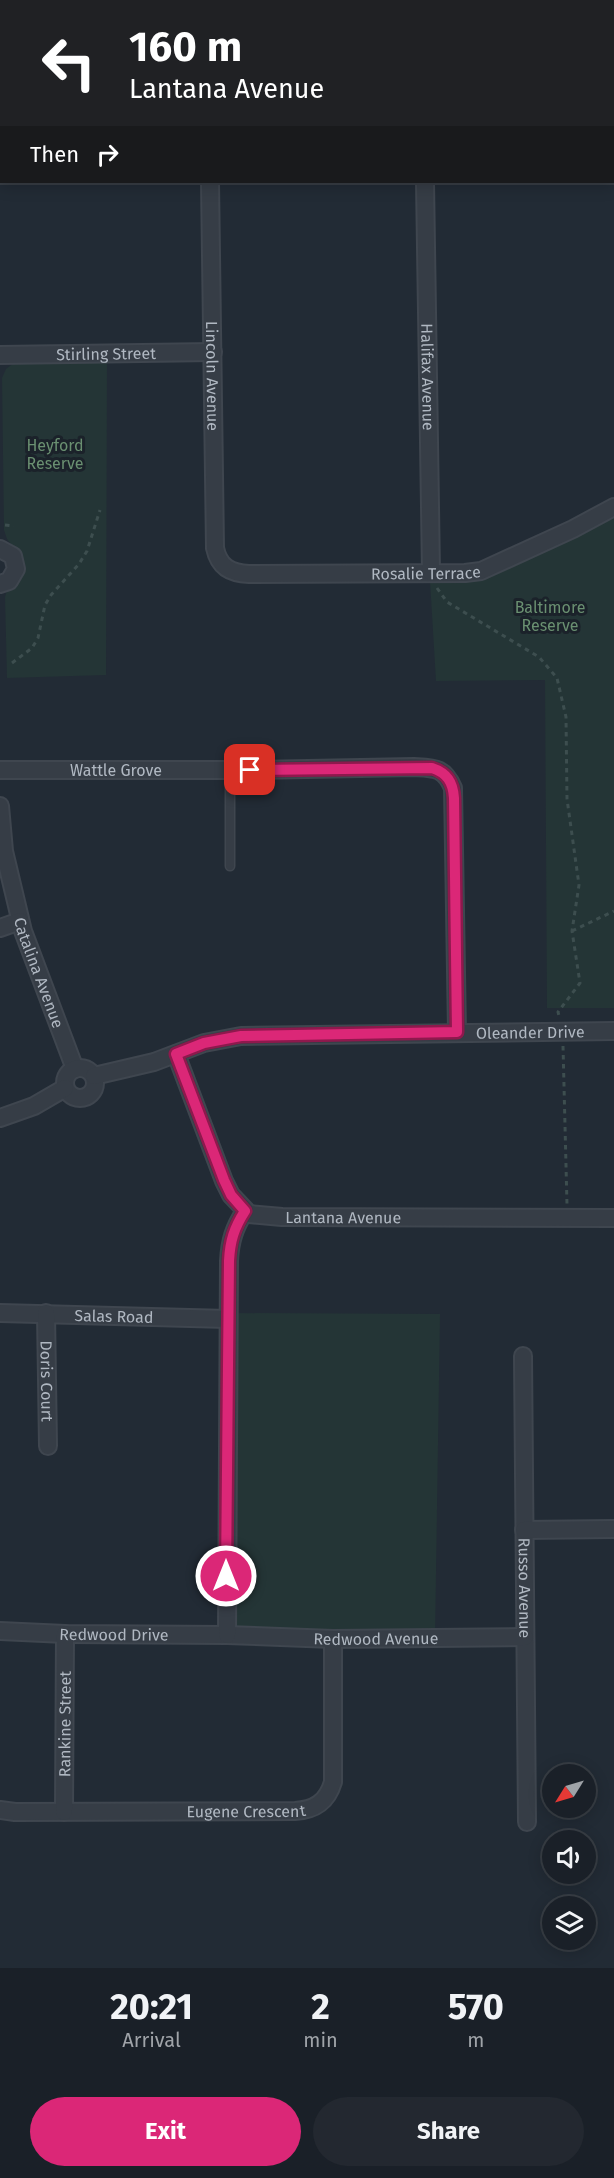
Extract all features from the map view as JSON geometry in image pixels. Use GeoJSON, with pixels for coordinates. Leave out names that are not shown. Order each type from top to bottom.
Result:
{"type":"FeatureCollection","features":[{"type":"Feature","properties":{"kind":"street","name":"Lincoln Avenue"},"geometry":{"type":"LineString","coordinates":[[210,183],[215,548],[224,567]]}},
{"type":"Feature","properties":{"kind":"street","name":"Halifax Avenue"},"geometry":{"type":"LineString","coordinates":[[425,183],[431,572]]}},
{"type":"Feature","properties":{"kind":"street","name":"Stirling Street"},"geometry":{"type":"LineString","coordinates":[[0,355],[213,352]]}},
{"type":"Feature","properties":{"kind":"street","name":"Rosalie Terrace"},"geometry":{"type":"LineString","coordinates":[[224,567],[230,571],[249,574],[481,571],[573,529],[614,507]]}},
{"type":"Feature","properties":{"kind":"street"},"geometry":{"type":"LineString","coordinates":[[0,549],[8,552],[16,563],[14,575],[0,584]]}},
{"type":"Feature","properties":{"kind":"street","name":"Wattle Grove"},"geometry":{"type":"LineString","coordinates":[[0,770],[432,768],[447,775],[453,788],[454,798],[457,1032]]}},
{"type":"Feature","properties":{"kind":"street","name":"Catalina Avenue"},"geometry":{"type":"LineString","coordinates":[[0,806],[4,851],[20,921],[75,1069]]}},
{"type":"Feature","properties":{"kind":"street"},"geometry":{"type":"LineString","coordinates":[[0,928],[20,921]]}},
{"type":"Feature","properties":{"kind":"street","name":"Oleander Drive"},"geometry":{"type":"LineString","coordinates":[[94,1076],[154,1062],[204,1043],[241,1036],[614,1031]]}},
{"type":"Feature","properties":{"kind":"street"},"geometry":{"type":"LineString","coordinates":[[176,1054],[224,1180],[231,1195],[245,1211],[234,1228],[230,1243],[226,1635]]}},
{"type":"Feature","properties":{"kind":"street"},"geometry":{"type":"LineString","coordinates":[[75,1069],[86,1069],[94,1076],[95,1088],[88,1097],[75,1098],[65,1088],[66,1078],[75,1069]]}},
{"type":"Feature","properties":{"kind":"street"},"geometry":{"type":"LineString","coordinates":[[0,1118],[34,1106],[65,1088]]}},
{"type":"Feature","properties":{"kind":"street","name":"Lantana Avenue"},"geometry":{"type":"LineString","coordinates":[[245,1211],[257,1216],[282,1217],[614,1218]]}},
{"type":"Feature","properties":{"kind":"street","name":"Salas Road"},"geometry":{"type":"LineString","coordinates":[[0,1313],[228,1319]]}},
{"type":"Feature","properties":{"kind":"street","name":"Doris Court"},"geometry":{"type":"LineString","coordinates":[[46,1313],[48,1446]]}},
{"type":"Feature","properties":{"kind":"street","name":"Russo Avenue"},"geometry":{"type":"LineString","coordinates":[[523,1356],[527,1822]]}},
{"type":"Feature","properties":{"kind":"street"},"geometry":{"type":"LineString","coordinates":[[524,1530],[613,1529]]}},
{"type":"Feature","properties":{"kind":"street","name":"Redwood Drive"},"geometry":{"type":"LineString","coordinates":[[0,1631],[65,1634],[226,1635]]}},
{"type":"Feature","properties":{"kind":"street","name":"Rankine Street"},"geometry":{"type":"LineString","coordinates":[[64,1812],[65,1634]]}},
{"type":"Feature","properties":{"kind":"street","name":"Redwood Avenue"},"geometry":{"type":"LineString","coordinates":[[226,1635],[333,1639],[525,1637]]}},
{"type":"Feature","properties":{"kind":"street","name":"Eugene Crescent"},"geometry":{"type":"LineString","coordinates":[[0,1810],[64,1812],[307,1810],[320,1804],[330,1791],[333,1782],[333,1639]]}},
{"type":"Feature","properties":{"kind":"lane"},"geometry":{"type":"LineString","coordinates":[[230,770],[230,866]]}},
{"type":"Feature","properties":{"kind":"path"},"geometry":{"type":"LineString","coordinates":[[12,663],[32,648],[38,638],[45,605],[87,551],[100,510]]}},
{"type":"Feature","properties":{"kind":"path"},"geometry":{"type":"LineString","coordinates":[[5,525],[14,526]]}},
{"type":"Feature","properties":{"kind":"path"},"geometry":{"type":"LineString","coordinates":[[431,572],[438,590],[447,602],[539,657],[557,678],[566,717],[567,800],[579,885],[572,931],[580,983],[558,1012],[562,1031],[568,1218]]}},
{"type":"Feature","properties":{"kind":"path"},"geometry":{"type":"LineString","coordinates":[[572,931],[614,911]]}},
{"type":"Feature","properties":{"kind":"green space","name":"Heyford Reserve"},"geometry":{"type":"Polygon","coordinates":[[[107,360],[106,675],[7,678],[5,597],[13,585],[18,553],[7,539],[4,530],[2,378],[6,369],[14,363],[107,360]]]}},
{"type":"Feature","properties":{"kind":"green space","name":"Baltimore Reserve"},"geometry":{"type":"Polygon","coordinates":[[[614,515],[614,1008],[547,1008],[545,680],[436,681],[430,581],[614,515]]]}},
{"type":"Feature","properties":{"kind":"green space"},"geometry":{"type":"Polygon","coordinates":[[[228,1313],[440,1314],[435,1638],[227,1635],[228,1313]]]}},
{"type":"Feature","properties":{"kind":"route"},"geometry":{"type":"LineString","coordinates":[[226,1576],[229,1261],[234,1228],[245,1211],[231,1195],[224,1180],[176,1054],[204,1043],[241,1036],[457,1032],[454,798],[453,788],[447,775],[432,768],[250,770]]}}]}
